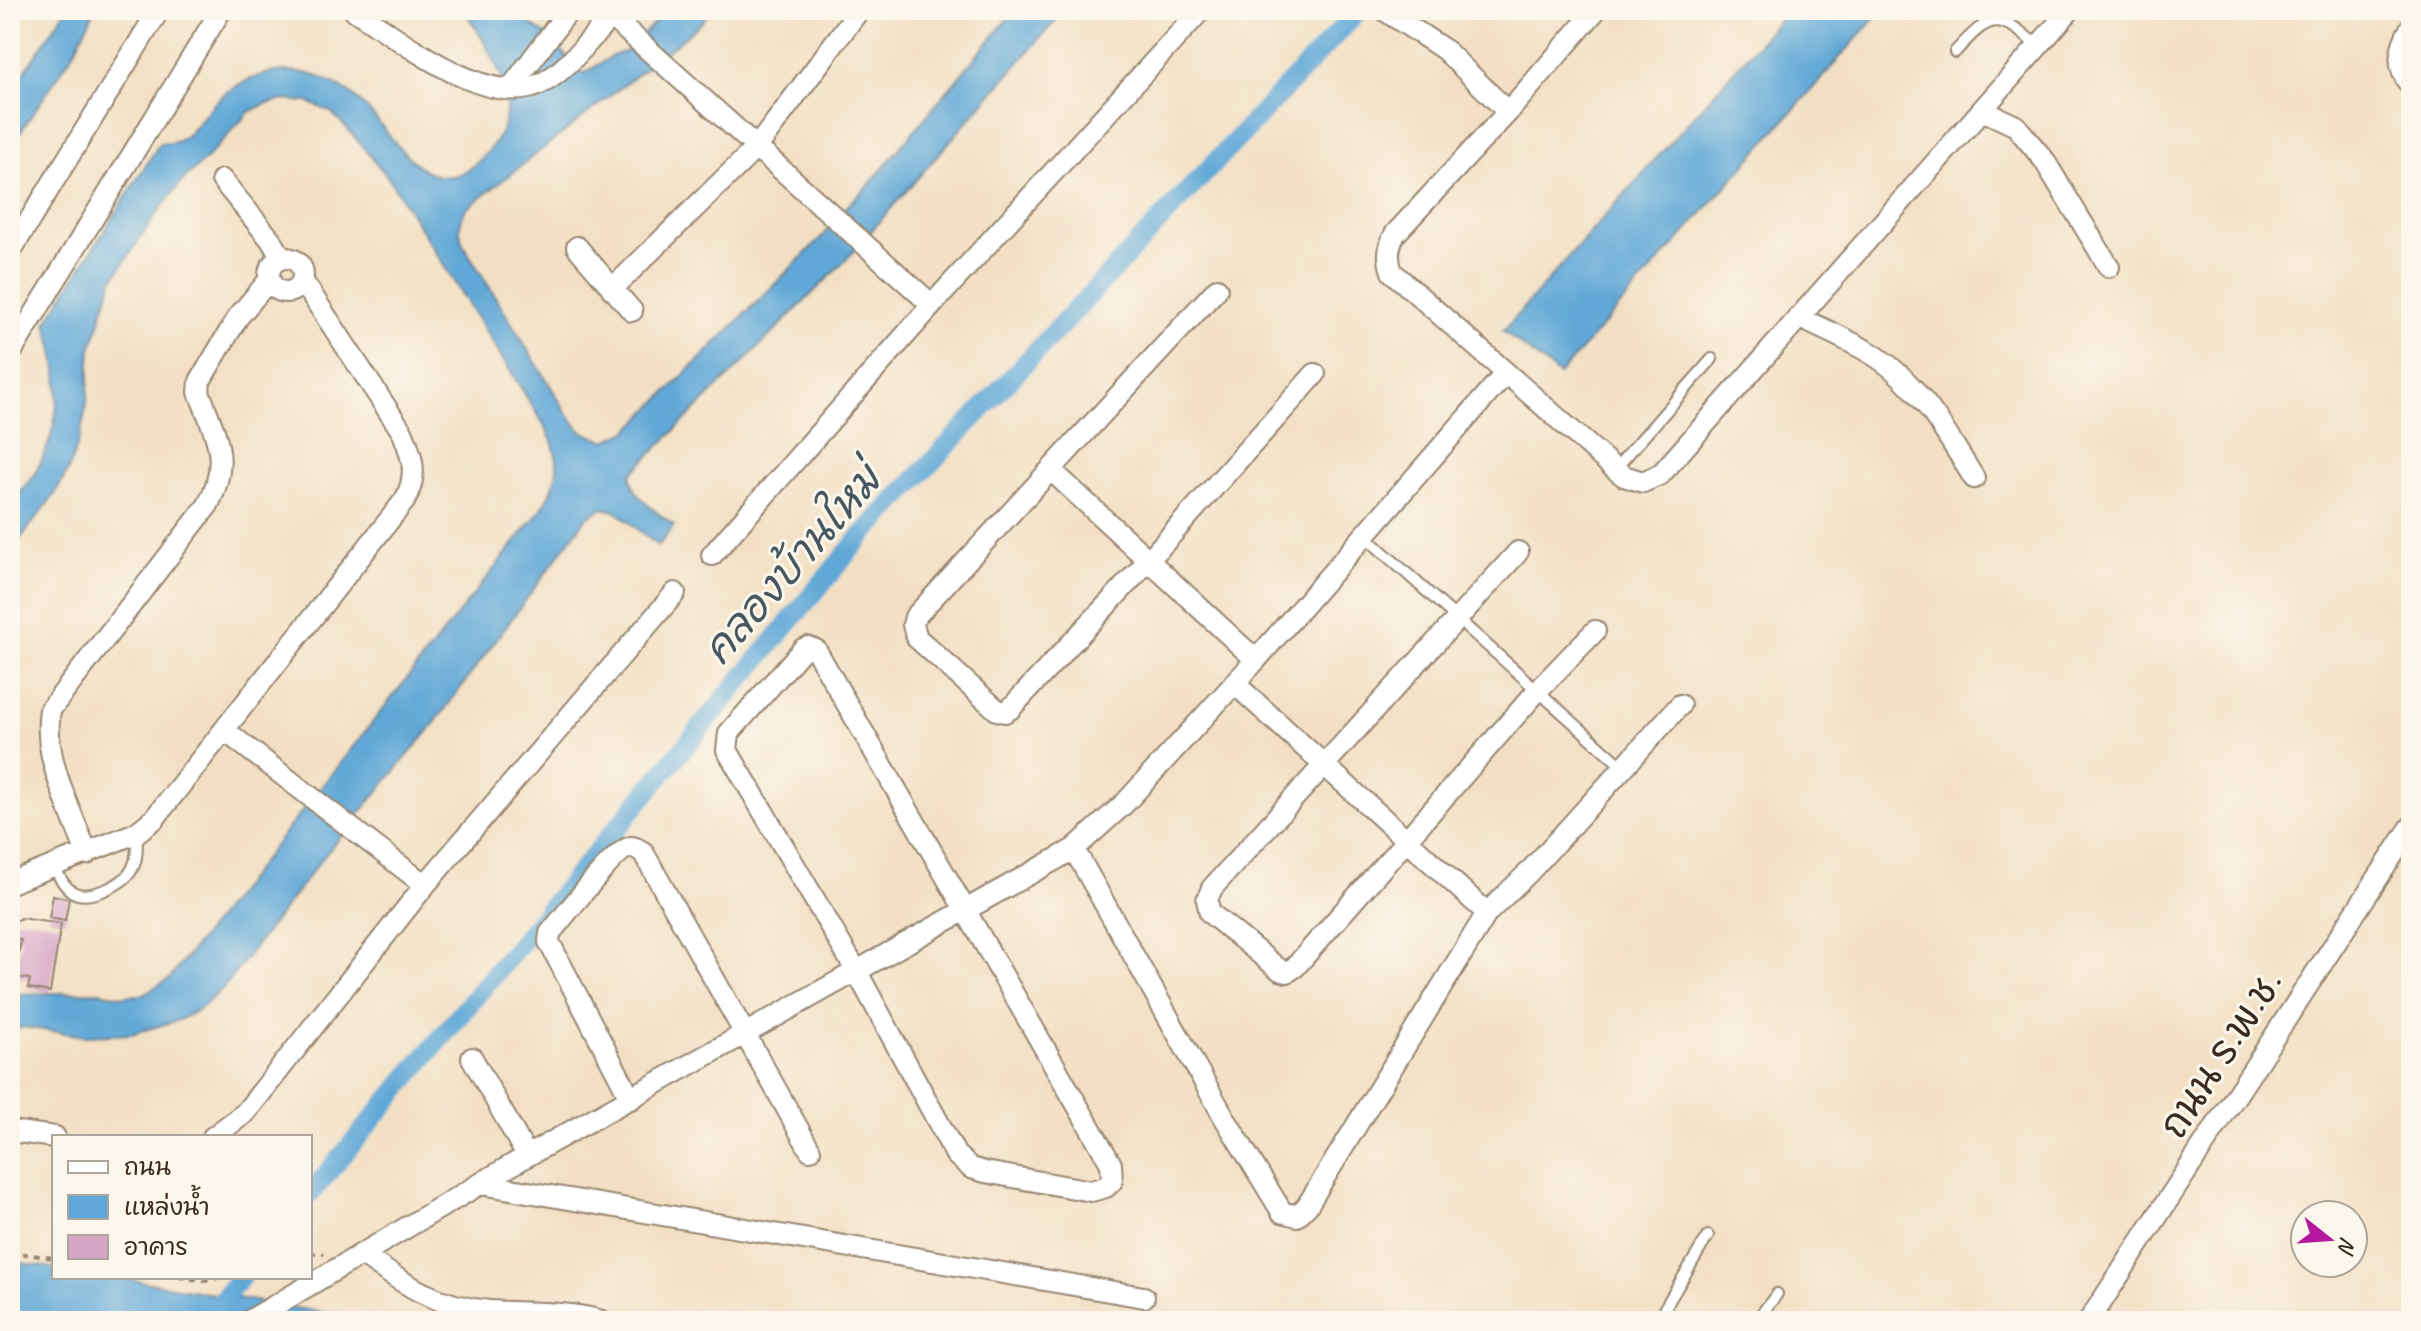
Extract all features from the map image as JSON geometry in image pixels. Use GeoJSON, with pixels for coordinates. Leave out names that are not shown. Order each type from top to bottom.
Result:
{"type":"FeatureCollection","features":[{"type":"Feature","properties":{"kind":"street"},"geometry":{"type":"LineString","coordinates":[[10,252],[159,10]]}},
{"type":"Feature","properties":{"kind":"street"},"geometry":{"type":"LineString","coordinates":[[10,354],[221,10]]}},
{"type":"Feature","properties":{"kind":"street"},"geometry":{"type":"LineString","coordinates":[[354,10],[449,70],[481,86],[510,89],[537,85],[577,52],[607,14],[932,305]]}},
{"type":"Feature","properties":{"kind":"street"},"geometry":{"type":"LineString","coordinates":[[612,289],[757,147],[859,10]]}},
{"type":"Feature","properties":{"kind":"street"},"geometry":{"type":"LineString","coordinates":[[712,555],[932,305],[1201,10]]}},
{"type":"Feature","properties":{"kind":"street"},"geometry":{"type":"LineString","coordinates":[[1596,10],[1508,112],[1395,234],[1389,247],[1388,260],[1392,272],[1505,374],[1615,469],[1624,476],[1643,482],[1661,474],[2070,10]]}},
{"type":"Feature","properties":{"kind":"street"},"geometry":{"type":"LineString","coordinates":[[1387,12],[1445,50],[1508,112]]}},
{"type":"Feature","properties":{"kind":"street"},"geometry":{"type":"LineString","coordinates":[[510,89],[566,15]]}},
{"type":"Feature","properties":{"kind":"street"},"geometry":{"type":"LineString","coordinates":[[2411,27],[2400,57],[2401,71],[2411,86]]}},
{"type":"Feature","properties":{"kind":"street"},"geometry":{"type":"LineString","coordinates":[[1982,110],[2016,126],[2044,160],[2109,267]]}},
{"type":"Feature","properties":{"kind":"street"},"geometry":{"type":"LineString","coordinates":[[222,180],[282,258]]}},
{"type":"Feature","properties":{"kind":"street"},"geometry":{"type":"LineString","coordinates":[[577,247],[632,311]]}},
{"type":"Feature","properties":{"kind":"street"},"geometry":{"type":"LineString","coordinates":[[10,883],[136,833],[154,819],[405,500],[414,477],[414,460],[403,433],[302,280],[300,265],[292,259],[282,258],[270,269],[270,279],[276,288],[286,291],[296,289],[302,280]]}},
{"type":"Feature","properties":{"kind":"street"},"geometry":{"type":"LineString","coordinates":[[87,854],[51,754],[47,730],[50,710],[208,505],[221,474],[221,461],[199,392],[200,381],[238,317],[270,279]]}},
{"type":"Feature","properties":{"kind":"street"},"geometry":{"type":"LineString","coordinates":[[1217,289],[915,617],[913,625],[917,638],[997,710],[1005,712],[1010,709],[1148,561],[1315,374]]}},
{"type":"Feature","properties":{"kind":"street"},"geometry":{"type":"LineString","coordinates":[[1798,317],[1854,344],[1897,373],[1934,414],[1974,478]]}},
{"type":"Feature","properties":{"kind":"street"},"geometry":{"type":"LineString","coordinates":[[249,1321],[527,1156],[1074,849],[1125,803],[1256,660],[1505,374]]}},
{"type":"Feature","properties":{"kind":"street"},"geometry":{"type":"LineString","coordinates":[[1051,470],[1256,660]]}},
{"type":"Feature","properties":{"kind":"street"},"geometry":{"type":"LineString","coordinates":[[1518,552],[1212,888],[1207,900],[1210,913],[1280,970],[1291,971],[1538,690],[1595,631]]}},
{"type":"Feature","properties":{"kind":"street"},"geometry":{"type":"LineString","coordinates":[[216,1135],[245,1113],[425,885],[675,593]]}},
{"type":"Feature","properties":{"kind":"street"},"geometry":{"type":"LineString","coordinates":[[803,649],[816,650],[964,911],[1111,1164],[1112,1181],[1106,1187],[1091,1191],[985,1172],[964,1163],[956,1155],[857,972],[727,750],[729,733],[803,649]]}},
{"type":"Feature","properties":{"kind":"street"},"geometry":{"type":"LineString","coordinates":[[1234,683],[1487,913]]}},
{"type":"Feature","properties":{"kind":"street"},"geometry":{"type":"LineString","coordinates":[[1074,849],[1224,1117],[1282,1212],[1297,1216],[1307,1206],[1487,913],[1530,871],[1680,705]]}},
{"type":"Feature","properties":{"kind":"street"},"geometry":{"type":"LineString","coordinates":[[224,730],[425,885]]}},
{"type":"Feature","properties":{"kind":"street","name":"ถนน ร.พ.ช."},"geometry":{"type":"LineString","coordinates":[[2089,1321],[2411,827]]}},
{"type":"Feature","properties":{"kind":"street"},"geometry":{"type":"LineString","coordinates":[[631,1099],[549,942],[550,933],[611,861],[628,847],[643,852],[810,1150]]}},
{"type":"Feature","properties":{"kind":"street"},"geometry":{"type":"LineString","coordinates":[[472,1058],[527,1156]]}},
{"type":"Feature","properties":{"kind":"street"},"geometry":{"type":"LineString","coordinates":[[10,1131],[52,1137]]}},
{"type":"Feature","properties":{"kind":"street"},"geometry":{"type":"LineString","coordinates":[[481,1184],[1144,1297]]}},
{"type":"Feature","properties":{"kind":"street"},"geometry":{"type":"LineString","coordinates":[[361,1254],[425,1296],[489,1311],[556,1311],[602,1321]]}},
{"type":"Feature","properties":{"kind":"lane"},"geometry":{"type":"LineString","coordinates":[[1955,52],[1979,26],[1990,21],[2004,22],[2017,28],[2038,47]]}},
{"type":"Feature","properties":{"kind":"lane"},"geometry":{"type":"LineString","coordinates":[[1615,469],[1712,359]]}},
{"type":"Feature","properties":{"kind":"lane"},"geometry":{"type":"LineString","coordinates":[[1365,536],[1623,767]]}},
{"type":"Feature","properties":{"kind":"lane"},"geometry":{"type":"LineString","coordinates":[[54,867],[63,885],[74,893],[86,896],[121,884],[134,868],[138,849],[136,833]]}},
{"type":"Feature","properties":{"kind":"lane"},"geometry":{"type":"LineString","coordinates":[[1657,1321],[1708,1236]]}},
{"type":"Feature","properties":{"kind":"lane"},"geometry":{"type":"LineString","coordinates":[[1756,1321],[1777,1294]]}},
{"type":"Feature","properties":{"kind":"path"},"geometry":{"type":"LineString","coordinates":[[10,1252],[52,1258]]}},
{"type":"Feature","properties":{"kind":"path"},"geometry":{"type":"LineString","coordinates":[[192,1279],[213,1279]]}},
{"type":"Feature","properties":{"kind":"water"},"geometry":{"type":"Polygon","coordinates":[[[66,10],[95,10],[73,54],[10,147],[10,93],[66,10]]]}},
{"type":"Feature","properties":{"kind":"water"},"geometry":{"type":"Polygon","coordinates":[[[464,10],[510,10],[553,40],[576,68],[585,73],[612,56],[627,51],[667,10],[710,10],[686,36],[465,210],[461,219],[460,232],[464,246],[567,413],[581,431],[605,441],[628,431],[824,235],[835,218],[868,186],[1015,10],[1065,10],[844,262],[631,474],[640,497],[674,526],[658,546],[616,511],[602,508],[587,517],[431,728],[320,861],[224,987],[200,1009],[179,1020],[131,1034],[85,1036],[23,1027],[10,1031],[10,983],[17,994],[99,992],[122,996],[141,995],[169,979],[549,496],[556,476],[557,458],[545,426],[388,177],[331,112],[308,102],[285,100],[265,104],[249,112],[184,179],[154,217],[112,281],[91,350],[87,402],[80,437],[68,471],[55,494],[10,552],[10,509],[44,455],[55,418],[58,380],[46,323],[160,143],[171,143],[187,135],[220,98],[242,83],[268,73],[286,71],[325,79],[351,94],[414,162],[429,172],[446,177],[464,172],[494,144],[502,130],[507,106],[495,64],[464,10]]]}},
{"type":"Feature","properties":{"kind":"water"},"geometry":{"type":"Polygon","coordinates":[[[1788,10],[1882,10],[1559,375],[1503,331],[1788,10]]]}},
{"type":"Feature","properties":{"kind":"water"},"geometry":{"type":"Polygon","coordinates":[[[10,1261],[52,1268],[52,1279],[127,1279],[372,1321],[10,1321],[10,1261]]]}},
{"type":"Feature","properties":{"kind":"building"},"geometry":{"type":"Polygon","coordinates":[[[53,895],[69,899],[65,921],[49,918],[53,895]]]}},
{"type":"Feature","properties":{"kind":"building"},"geometry":{"type":"Polygon","coordinates":[[[10,919],[61,924],[50,992],[28,988],[30,979],[15,977],[21,940],[10,935],[10,919]]]}},
{"type":"Feature","properties":{"kind":"waterway","name":"คลองบ้านใหม่"},"geometry":{"type":"LineString","coordinates":[[312,1192],[858,540],[1359,10]]}},
{"type":"Feature","properties":{"kind":"waterway","name":"คลองบ้านใหม่"},"geometry":{"type":"LineString","coordinates":[[204,1321],[239,1279]]}}]}
